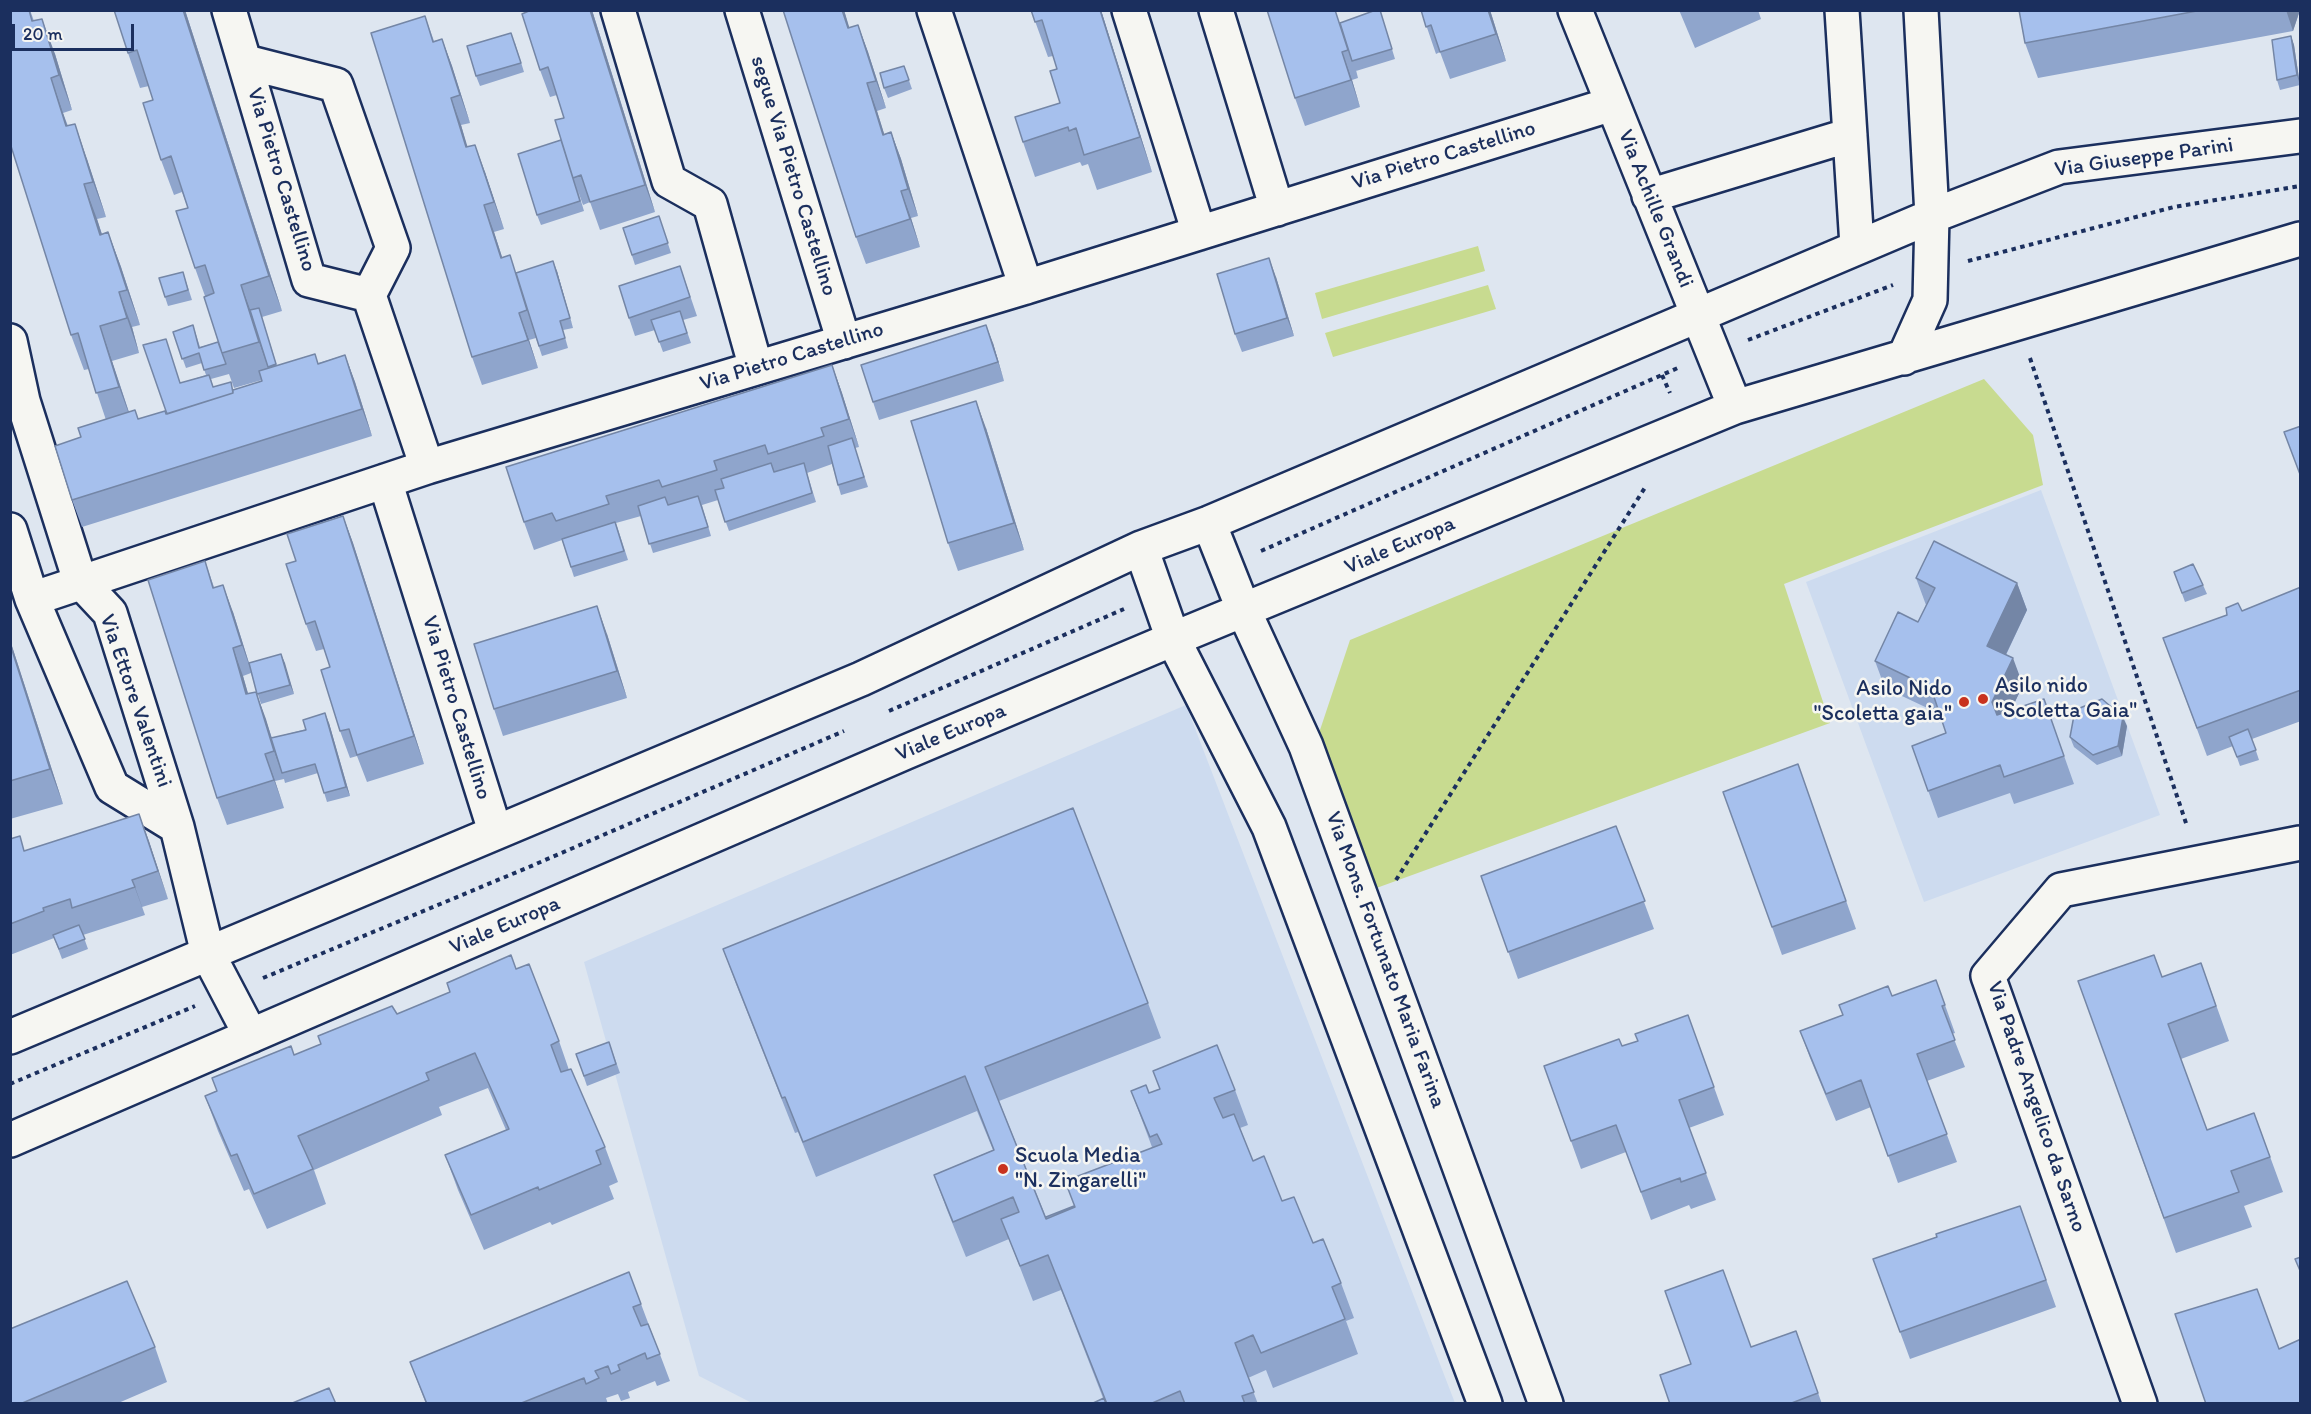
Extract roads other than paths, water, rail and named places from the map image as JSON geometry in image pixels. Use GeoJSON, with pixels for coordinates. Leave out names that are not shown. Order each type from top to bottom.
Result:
{"type":"FeatureCollection","features":[{"type":"Feature","properties":{"kind":"street","name":"Via Pietro Castellino"},"geometry":{"type":"LineString","coordinates":[[229,10],[309,280],[369,295],[393,248],[336,85],[246,62]]}},
{"type":"Feature","properties":{"kind":"street"},"geometry":{"type":"LineString","coordinates":[[618,10],[669,181],[710,204],[756,368]]}},
{"type":"Feature","properties":{"kind":"street","name":"segue Via Pietro Castellino"},"geometry":{"type":"LineString","coordinates":[[742,10],[844,342]]}},
{"type":"Feature","properties":{"kind":"street"},"geometry":{"type":"LineString","coordinates":[[933,10],[1026,287]]}},
{"type":"Feature","properties":{"kind":"street"},"geometry":{"type":"LineString","coordinates":[[1128,10],[1199,233]]}},
{"type":"Feature","properties":{"kind":"street"},"geometry":{"type":"LineString","coordinates":[[1216,10],[1277,209]]}},
{"type":"Feature","properties":{"kind":"street","name":"Via Achille Grandi"},"geometry":{"type":"LineString","coordinates":[[1575,10],[1735,407]]}},
{"type":"Feature","properties":{"kind":"street"},"geometry":{"type":"LineString","coordinates":[[10,1037],[495,831],[861,679],[1141,548],[1209,523],[1648,338],[1857,246],[1842,10]]}},
{"type":"Feature","properties":{"kind":"street"},"geometry":{"type":"LineString","coordinates":[[1904,358],[1930,300],[1932,216],[1921,10]]}},
{"type":"Feature","properties":{"kind":"street","name":"Via Pietro Castellino"},"geometry":{"type":"LineString","coordinates":[[32,599],[80,581],[427,467],[1026,287],[1612,104]]}},
{"type":"Feature","properties":{"kind":"street"},"geometry":{"type":"LineString","coordinates":[[1649,196],[1850,135]]}},
{"type":"Feature","properties":{"kind":"street","name":"Via Giuseppe Parini"},"geometry":{"type":"LineString","coordinates":[[1857,246],[2059,167],[2301,136]]}},
{"type":"Feature","properties":{"kind":"street"},"geometry":{"type":"LineString","coordinates":[[1904,358],[2301,239]]}},
{"type":"Feature","properties":{"kind":"street"},"geometry":{"type":"LineString","coordinates":[[369,295],[427,467]]}},
{"type":"Feature","properties":{"kind":"street","name":"Via Ettore Valentini"},"geometry":{"type":"LineString","coordinates":[[10,341],[23,401],[80,581],[110,613],[177,827],[208,954],[251,1036]]}},
{"type":"Feature","properties":{"kind":"street","name":"Viale Europa"},"geometry":{"type":"LineString","coordinates":[[10,1140],[1173,639],[1683,428],[1735,407],[1904,358]]}},
{"type":"Feature","properties":{"kind":"street","name":"Via Pietro Castellino"},"geometry":{"type":"LineString","coordinates":[[385,481],[495,831]]}},
{"type":"Feature","properties":{"kind":"street","name":"Via Mons. Fortunato Maria Farina"},"geometry":{"type":"LineString","coordinates":[[1209,523],[1244,611],[1306,746],[1546,1404]]}},
{"type":"Feature","properties":{"kind":"street","name":"Via Ettore Valentini"},"geometry":{"type":"LineString","coordinates":[[10,530],[32,599],[112,787],[177,827]]}},
{"type":"Feature","properties":{"kind":"street"},"geometry":{"type":"LineString","coordinates":[[1141,548],[1173,639],[1269,827],[1485,1404]]}},
{"type":"Feature","properties":{"kind":"street","name":"Via Padre Angelico da Sarno"},"geometry":{"type":"LineString","coordinates":[[2140,1404],[1988,976],[2061,890],[2301,843]]}},
{"type":"Feature","properties":{"kind":"place","name":"Asilo nido \"Scoletta Gaia\""},"geometry":{"type":"Point","coordinates":[1983,699]}},
{"type":"Feature","properties":{"kind":"place","name":"Asilo Nido \"Scoletta gaia\""},"geometry":{"type":"Point","coordinates":[1964,702]}},
{"type":"Feature","properties":{"kind":"place","name":"Scuola Media \"N. Zingarelli\""},"geometry":{"type":"Point","coordinates":[1003,1169]}}]}
